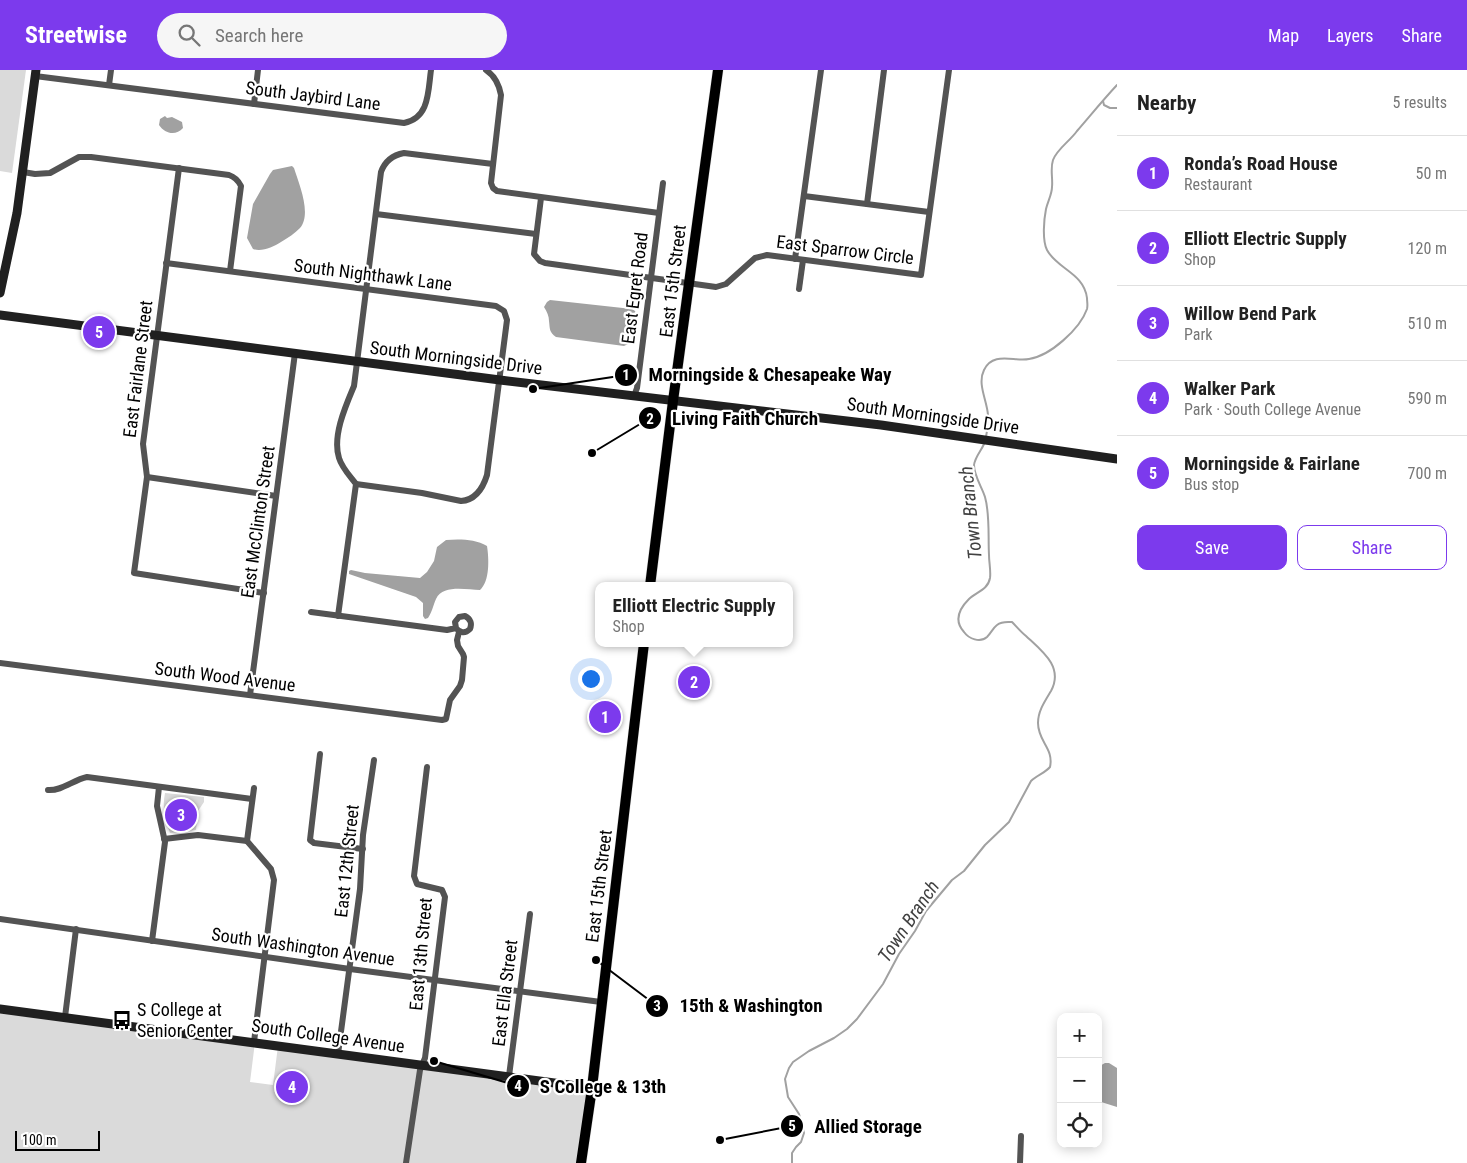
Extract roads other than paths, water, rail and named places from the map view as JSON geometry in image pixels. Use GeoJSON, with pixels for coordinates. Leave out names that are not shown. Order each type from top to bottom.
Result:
{"type":"FeatureCollection","features":[{"type":"Feature","properties":{"kind":"main road","name":"East 15th Street"},"geometry":{"type":"LineString","coordinates":[[650,582],[718,70]]}},
{"type":"Feature","properties":{"kind":"main road","name":"East 15th Street"},"geometry":{"type":"LineString","coordinates":[[582,1163],[644,647]]}},
{"type":"Feature","properties":{"kind":"street"},"geometry":{"type":"LineString","coordinates":[[109,85],[111,70]]}},
{"type":"Feature","properties":{"kind":"street"},"geometry":{"type":"LineString","coordinates":[[254,104],[258,70]]}},
{"type":"Feature","properties":{"kind":"street","name":"South Jaybird Lane"},"geometry":{"type":"LineString","coordinates":[[36,73],[109,85],[409,122],[420,115],[425,107],[431,70]]}},
{"type":"Feature","properties":{"kind":"street"},"geometry":{"type":"LineString","coordinates":[[486,70],[498,83],[501,95],[491,183],[496,191],[659,213]]}},
{"type":"Feature","properties":{"kind":"street"},"geometry":{"type":"LineString","coordinates":[[796,258],[821,70]]}},
{"type":"Feature","properties":{"kind":"street"},"geometry":{"type":"LineString","coordinates":[[867,204],[884,70]]}},
{"type":"Feature","properties":{"kind":"street","name":"East Sparrow Circle"},"geometry":{"type":"LineString","coordinates":[[541,198],[534,254],[540,262],[716,287],[726,284],[755,258],[767,255],[921,275],[949,70]]}},
{"type":"Feature","properties":{"kind":"street"},"geometry":{"type":"LineString","coordinates":[[0,293],[17,213],[36,73]]}},
{"type":"Feature","properties":{"kind":"street"},"geometry":{"type":"LineString","coordinates":[[311,612],[338,616],[356,484],[340,462],[337,446],[342,414],[354,386],[381,172],[387,161],[397,155],[408,153],[493,164]]}},
{"type":"Feature","properties":{"kind":"street"},"geometry":{"type":"LineString","coordinates":[[23,172],[35,174],[50,173],[79,157],[91,157],[235,177],[241,186],[230,271]]}},
{"type":"Feature","properties":{"kind":"street","name":"East Fairlane Street"},"geometry":{"type":"LineString","coordinates":[[179,168],[143,444],[147,477],[134,573],[264,593]]}},
{"type":"Feature","properties":{"kind":"street","name":"East Egret Road"},"geometry":{"type":"LineString","coordinates":[[634,396],[637,388],[663,183]]}},
{"type":"Feature","properties":{"kind":"street"},"geometry":{"type":"LineString","coordinates":[[804,196],[929,212]]}},
{"type":"Feature","properties":{"kind":"street"},"geometry":{"type":"LineString","coordinates":[[376,214],[536,234]]}},
{"type":"Feature","properties":{"kind":"street"},"geometry":{"type":"LineString","coordinates":[[799,289],[803,260]]}},
{"type":"Feature","properties":{"kind":"street","name":"South Nighthawk Lane"},"geometry":{"type":"LineString","coordinates":[[166,263],[496,306],[501,308],[507,315],[500,380]]}},
{"type":"Feature","properties":{"kind":"street","name":"South Morningside Drive"},"geometry":{"type":"LineString","coordinates":[[0,315],[500,380],[881,425],[1117,458]]}},
{"type":"Feature","properties":{"kind":"street","name":"East McClinton Street"},"geometry":{"type":"LineString","coordinates":[[250,695],[295,353]]}},
{"type":"Feature","properties":{"kind":"street"},"geometry":{"type":"LineString","coordinates":[[356,484],[422,493],[461,501],[473,498],[482,488],[487,475],[500,380]]}},
{"type":"Feature","properties":{"kind":"street"},"geometry":{"type":"LineString","coordinates":[[147,477],[276,496]]}},
{"type":"Feature","properties":{"kind":"street","name":"South Wood Avenue"},"geometry":{"type":"LineString","coordinates":[[0,663],[439,720],[446,719],[450,700],[462,680],[464,658],[458,646],[457,630],[338,616]]}},
{"type":"Feature","properties":{"kind":"street"},"geometry":{"type":"LineString","coordinates":[[320,754],[310,840],[314,843],[363,849]]}},
{"type":"Feature","properties":{"kind":"street","name":"East 12th Street"},"geometry":{"type":"LineString","coordinates":[[338,1054],[360,889],[374,760]]}},
{"type":"Feature","properties":{"kind":"street","name":"East 13th Street"},"geometry":{"type":"LineString","coordinates":[[406,1163],[420,1070],[425,1058],[445,897],[442,890],[418,884],[414,876],[427,767]]}},
{"type":"Feature","properties":{"kind":"street"},"geometry":{"type":"LineString","coordinates":[[48,790],[54,791],[78,779],[87,777],[252,799]]}},
{"type":"Feature","properties":{"kind":"street"},"geometry":{"type":"LineString","coordinates":[[152,941],[165,842],[157,806],[159,787]]}},
{"type":"Feature","properties":{"kind":"street"},"geometry":{"type":"LineString","coordinates":[[246,841],[254,788]]}},
{"type":"Feature","properties":{"kind":"street"},"geometry":{"type":"LineString","coordinates":[[164,838],[198,835],[246,841],[271,870],[274,880],[254,1042]]}},
{"type":"Feature","properties":{"kind":"street","name":"East Ella Street"},"geometry":{"type":"LineString","coordinates":[[509,1076],[530,914]]}},
{"type":"Feature","properties":{"kind":"street","name":"South Washington Avenue"},"geometry":{"type":"LineString","coordinates":[[0,919],[350,969],[601,1002]]}},
{"type":"Feature","properties":{"kind":"street"},"geometry":{"type":"LineString","coordinates":[[64,1017],[76,929]]}},
{"type":"Feature","properties":{"kind":"street","name":"South College Avenue"},"geometry":{"type":"LineString","coordinates":[[0,1009],[592,1088]]}},
{"type":"Feature","properties":{"kind":"street"},"geometry":{"type":"LineString","coordinates":[[1020,1163],[1021,1136]]}},
{"type":"Feature","properties":{"kind":"waterway","name":"Town Branch"},"geometry":{"type":"LineString","coordinates":[[986,437],[988,418],[982,386],[982,375],[988,364],[998,359],[1023,360],[1046,353],[1071,333],[1087,309],[1087,298],[1081,283],[1051,256],[1045,246],[1045,213],[1052,190],[1052,167],[1055,156],[1117,85]]}},
{"type":"Feature","properties":{"kind":"waterway"},"geometry":{"type":"LineString","coordinates":[[1103,101],[1104,105],[1110,108],[1117,108]]}},
{"type":"Feature","properties":{"kind":"waterway","name":"Town Branch"},"geometry":{"type":"LineString","coordinates":[[792,1163],[792,1153],[801,1142],[804,1133],[799,1114],[788,1097],[785,1079],[789,1068],[793,1062],[834,1038],[857,1019],[883,984],[926,911],[952,880],[964,871],[985,845],[1009,822],[1031,781],[1050,767],[1050,755],[1040,735],[1038,723],[1044,702],[1054,682],[1055,674],[1049,660],[1012,622],[999,624],[987,637],[981,640],[966,634],[959,624],[960,611],[969,599],[987,585],[990,578],[988,511],[985,497],[974,469],[977,457],[984,444]]}},
{"type":"Feature","properties":{"kind":"place","name":"Morningside & Fairlane"},"geometry":{"type":"Point","coordinates":[99,332]}},
{"type":"Feature","properties":{"kind":"place","name":"Morningside & Chesapeake Way"},"geometry":{"type":"Point","coordinates":[533,389]}},
{"type":"Feature","properties":{"kind":"place","name":"Living Faith Church"},"geometry":{"type":"Point","coordinates":[592,453]}},
{"type":"Feature","properties":{"kind":"place","name":"Elliott Electric Supply"},"geometry":{"type":"Point","coordinates":[694,682]}},
{"type":"Feature","properties":{"kind":"place","name":"Ronda’s Road House"},"geometry":{"type":"Point","coordinates":[605,717]}},
{"type":"Feature","properties":{"kind":"place","name":"Willow Bend Park"},"geometry":{"type":"Point","coordinates":[181,815]}},
{"type":"Feature","properties":{"kind":"place","name":"15th & Washington"},"geometry":{"type":"Point","coordinates":[596,960]}},
{"type":"Feature","properties":{"kind":"place","name":"S College at Senior Center"},"geometry":{"type":"Point","coordinates":[122,1020]}},
{"type":"Feature","properties":{"kind":"place","name":"S College & 13th"},"geometry":{"type":"Point","coordinates":[434,1061]}},
{"type":"Feature","properties":{"kind":"place","name":"Walker Park"},"geometry":{"type":"Point","coordinates":[292,1087]}},
{"type":"Feature","properties":{"kind":"place","name":"Allied Storage"},"geometry":{"type":"Point","coordinates":[720,1140]}}]}
